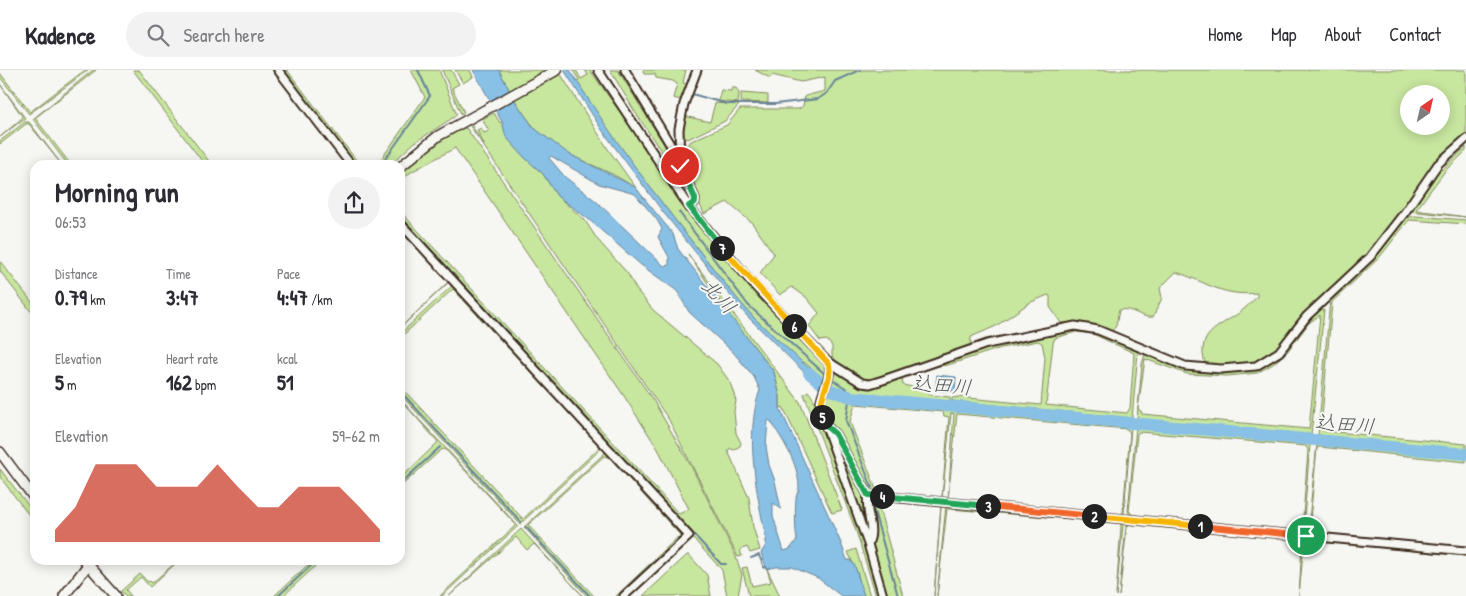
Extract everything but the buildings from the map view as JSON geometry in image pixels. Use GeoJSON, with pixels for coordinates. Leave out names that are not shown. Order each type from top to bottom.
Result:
{"type":"FeatureCollection","features":[{"type":"Feature","properties":{"kind":"main road"},"geometry":{"type":"LineString","coordinates":[[405,163],[429,142],[557,70]]}},
{"type":"Feature","properties":{"kind":"main road"},"geometry":{"type":"LineString","coordinates":[[0,452],[30,491]]}},
{"type":"Feature","properties":{"kind":"main road"},"geometry":{"type":"LineString","coordinates":[[64,596],[86,565]]}},
{"type":"Feature","properties":{"kind":"main road"},"geometry":{"type":"LineString","coordinates":[[90,565],[116,596]]}},
{"type":"Feature","properties":{"kind":"street"},"geometry":{"type":"LineString","coordinates":[[278,70],[347,160]]}},
{"type":"Feature","properties":{"kind":"street"},"geometry":{"type":"LineString","coordinates":[[598,70],[689,206],[736,265],[828,361],[857,381],[870,384],[987,344],[1075,326],[1098,330],[1186,366],[1221,369],[1256,366],[1279,352],[1307,316],[1370,257],[1438,164],[1466,139]]}},
{"type":"Feature","properties":{"kind":"street"},"geometry":{"type":"LineString","coordinates":[[625,70],[679,159],[695,198],[695,202],[689,206]]}},
{"type":"Feature","properties":{"kind":"street"},"geometry":{"type":"LineString","coordinates":[[679,159],[681,114],[697,70]]}},
{"type":"Feature","properties":{"kind":"street"},"geometry":{"type":"LineString","coordinates":[[405,228],[689,536],[624,596]]}},
{"type":"Feature","properties":{"kind":"street"},"geometry":{"type":"LineString","coordinates":[[828,361],[830,371],[822,393],[820,406],[824,424],[868,544],[883,596]]}},
{"type":"Feature","properties":{"kind":"street"},"geometry":{"type":"LineString","coordinates":[[824,424],[835,434],[868,495],[866,504],[871,536],[868,544]]}},
{"type":"Feature","properties":{"kind":"street"},"geometry":{"type":"LineString","coordinates":[[868,495],[1466,551]]}},
{"type":"Feature","properties":{"kind":"green space"},"geometry":{"type":"Polygon","coordinates":[[[85,70],[88,70],[29,114],[0,77],[0,73],[30,112],[85,70]]]}},
{"type":"Feature","properties":{"kind":"green space"},"geometry":{"type":"Polygon","coordinates":[[[93,70],[96,70],[35,118],[67,160],[64,160],[33,119],[93,70]]]}},
{"type":"Feature","properties":{"kind":"green space"},"geometry":{"type":"Polygon","coordinates":[[[133,70],[139,70],[208,160],[201,160],[133,70]]]}},
{"type":"Feature","properties":{"kind":"green space"},"geometry":{"type":"Polygon","coordinates":[[[272,70],[275,70],[343,160],[341,160],[272,70]]]}},
{"type":"Feature","properties":{"kind":"green space"},"geometry":{"type":"Polygon","coordinates":[[[281,70],[287,70],[356,160],[350,160],[281,70]]]}},
{"type":"Feature","properties":{"kind":"green space"},"geometry":{"type":"Polygon","coordinates":[[[411,70],[439,70],[457,115],[414,143],[395,160],[381,160],[425,97],[411,70]]]}},
{"type":"Feature","properties":{"kind":"green space"},"geometry":{"type":"Polygon","coordinates":[[[442,70],[451,70],[459,84],[452,88],[464,112],[461,114],[442,70]]]}},
{"type":"Feature","properties":{"kind":"green space"},"geometry":{"type":"Polygon","coordinates":[[[455,70],[470,70],[473,77],[463,83],[455,70]]]}},
{"type":"Feature","properties":{"kind":"green space"},"geometry":{"type":"Polygon","coordinates":[[[499,70],[558,70],[608,149],[639,192],[623,180],[556,147],[545,138],[519,107],[499,70]]]}},
{"type":"Feature","properties":{"kind":"green space"},"geometry":{"type":"Polygon","coordinates":[[[573,70],[576,70],[581,79],[588,75],[585,70],[590,70],[707,235],[750,286],[823,361],[827,368],[823,378],[804,362],[802,364],[754,318],[733,294],[629,161],[599,119],[577,81],[579,80],[573,70]]]}},
{"type":"Feature","properties":{"kind":"green space"},"geometry":{"type":"Polygon","coordinates":[[[610,70],[618,70],[668,151],[670,150],[690,194],[635,112],[610,70]]]}},
{"type":"Feature","properties":{"kind":"green space"},"geometry":{"type":"Polygon","coordinates":[[[643,70],[686,70],[683,83],[689,85],[682,104],[680,104],[681,100],[673,98],[677,84],[673,81],[656,78],[655,74],[644,74],[643,70]]]}},
{"type":"Feature","properties":{"kind":"green space"},"geometry":{"type":"Polygon","coordinates":[[[755,70],[1466,70],[1466,134],[1435,161],[1402,212],[1367,255],[1305,313],[1277,349],[1257,362],[1243,365],[1206,366],[1203,346],[1210,333],[1244,309],[1257,297],[1257,293],[1245,294],[1224,291],[1176,272],[1160,288],[1162,298],[1153,317],[1129,310],[1119,310],[1116,326],[1111,332],[1084,324],[1061,323],[1050,307],[1050,296],[1048,295],[1029,303],[996,326],[971,337],[971,346],[872,380],[866,380],[850,373],[841,365],[832,356],[832,346],[827,340],[820,341],[809,326],[819,313],[806,297],[792,287],[780,295],[760,273],[774,254],[752,223],[727,202],[704,214],[683,164],[684,149],[691,141],[727,125],[740,109],[799,109],[803,106],[805,96],[825,91],[825,77],[801,82],[772,75],[770,78],[755,70]]]}},
{"type":"Feature","properties":{"kind":"green space"},"geometry":{"type":"Polygon","coordinates":[[[0,84],[25,118],[0,137],[22,116],[0,84]]]}},
{"type":"Feature","properties":{"kind":"green space"},"geometry":{"type":"Polygon","coordinates":[[[732,88],[736,88],[739,93],[738,103],[718,101],[721,90],[731,91],[732,88]]]}},
{"type":"Feature","properties":{"kind":"green space"},"geometry":{"type":"Polygon","coordinates":[[[741,93],[768,95],[768,103],[741,102],[741,93]]]}},
{"type":"Feature","properties":{"kind":"green space"},"geometry":{"type":"Polygon","coordinates":[[[715,103],[739,105],[725,121],[688,139],[683,136],[681,129],[684,116],[710,122],[715,103]]]}},
{"type":"Feature","properties":{"kind":"green space"},"geometry":{"type":"Polygon","coordinates":[[[494,113],[500,123],[502,122],[509,140],[543,174],[557,196],[584,219],[597,239],[628,274],[636,289],[653,310],[717,364],[730,382],[736,401],[734,411],[736,433],[741,443],[740,446],[733,450],[730,448],[728,451],[749,498],[753,527],[760,550],[750,553],[747,547],[740,550],[742,556],[738,557],[669,420],[468,123],[470,123],[484,145],[477,130],[481,128],[484,133],[489,131],[482,119],[494,113]]]}},
{"type":"Feature","properties":{"kind":"green space"},"geometry":{"type":"Polygon","coordinates":[[[25,122],[29,122],[58,160],[29,124],[26,124],[0,144],[0,141],[25,122]]]}},
{"type":"Feature","properties":{"kind":"green space"},"geometry":{"type":"Polygon","coordinates":[[[462,127],[467,129],[653,400],[691,466],[735,554],[742,575],[738,596],[727,596],[722,570],[405,224],[405,216],[679,514],[689,509],[658,449],[624,396],[455,148],[405,177],[405,169],[438,142],[462,127]]]}},
{"type":"Feature","properties":{"kind":"green space"},"geometry":{"type":"Polygon","coordinates":[[[1466,147],[1466,151],[1445,171],[1416,210],[1466,217],[1409,211],[1440,168],[1442,170],[1466,147]]]}},
{"type":"Feature","properties":{"kind":"green space"},"geometry":{"type":"Polygon","coordinates":[[[1415,216],[1466,220],[1466,224],[1409,220],[1379,258],[1332,302],[1321,428],[1324,431],[1466,444],[1466,450],[1318,435],[1330,300],[1359,271],[1404,218],[1415,216]]]}},
{"type":"Feature","properties":{"kind":"green space"},"geometry":{"type":"Polygon","coordinates":[[[405,232],[450,281],[405,323],[448,282],[405,232]]]}},
{"type":"Feature","properties":{"kind":"green space"},"geometry":{"type":"Polygon","coordinates":[[[688,254],[800,402],[842,510],[832,513],[783,407],[780,408],[780,396],[774,372],[732,319],[688,254]]]}},
{"type":"Feature","properties":{"kind":"green space"},"geometry":{"type":"Polygon","coordinates":[[[0,261],[30,300],[30,310],[0,271],[0,261]]]}},
{"type":"Feature","properties":{"kind":"green space"},"geometry":{"type":"Polygon","coordinates":[[[453,285],[603,447],[520,524],[405,399],[405,391],[523,519],[600,447],[453,289],[405,333],[405,329],[453,285]]]}},
{"type":"Feature","properties":{"kind":"green space"},"geometry":{"type":"Polygon","coordinates":[[[1321,308],[1324,310],[1311,435],[1137,419],[1142,364],[1145,354],[1185,369],[1209,373],[1247,370],[1270,361],[1286,349],[1304,324],[1321,308]],[[1320,315],[1309,323],[1287,352],[1273,364],[1257,373],[1227,376],[1187,374],[1145,359],[1138,409],[1142,414],[1309,429],[1320,315]]]}},
{"type":"Feature","properties":{"kind":"green space"},"geometry":{"type":"Polygon","coordinates":[[[1075,328],[1090,330],[1138,352],[1132,418],[952,401],[952,398],[958,397],[1041,405],[1045,358],[1042,343],[1038,341],[1001,348],[948,365],[928,367],[988,346],[1075,328]],[[1076,332],[1055,338],[1046,405],[1127,413],[1130,408],[1134,353],[1093,334],[1076,332]]]}},
{"type":"Feature","properties":{"kind":"green space"},"geometry":{"type":"Polygon","coordinates":[[[836,371],[861,386],[902,376],[903,385],[923,389],[930,395],[950,397],[950,401],[857,394],[839,390],[829,384],[833,372],[836,371]]]}},
{"type":"Feature","properties":{"kind":"green space"},"geometry":{"type":"Polygon","coordinates":[[[808,391],[817,408],[862,537],[880,596],[876,596],[856,531],[804,394],[808,391]]]}},
{"type":"Feature","properties":{"kind":"green space"},"geometry":{"type":"Polygon","coordinates":[[[826,394],[854,401],[1131,427],[1124,513],[1122,516],[948,499],[1121,515],[1123,512],[1130,433],[1127,429],[957,414],[948,497],[954,414],[951,413],[942,499],[871,492],[866,487],[826,416],[824,406],[826,394]],[[855,404],[850,422],[877,492],[942,497],[949,417],[944,416],[943,412],[855,404]]]}},
{"type":"Feature","properties":{"kind":"green space"},"geometry":{"type":"Polygon","coordinates":[[[405,404],[518,526],[442,596],[440,596],[516,525],[445,449],[441,450],[405,482],[405,474],[438,442],[405,404]]]}},
{"type":"Feature","properties":{"kind":"green space"},"geometry":{"type":"Polygon","coordinates":[[[1136,427],[1310,444],[1303,531],[1297,531],[1302,529],[1308,450],[1306,446],[1139,432],[1137,434],[1129,511],[1133,515],[1230,525],[1131,517],[1128,511],[1136,427]]]}},
{"type":"Feature","properties":{"kind":"green space"},"geometry":{"type":"Polygon","coordinates":[[[830,432],[864,495],[869,537],[830,432]]]}},
{"type":"Feature","properties":{"kind":"green space"},"geometry":{"type":"Polygon","coordinates":[[[1317,444],[1466,458],[1466,462],[1319,447],[1317,448],[1309,530],[1313,533],[1466,549],[1309,533],[1308,529],[1317,444]]]}},
{"type":"Feature","properties":{"kind":"green space"},"geometry":{"type":"Polygon","coordinates":[[[607,451],[681,532],[682,536],[616,596],[680,535],[609,457],[604,456],[528,525],[594,596],[587,596],[524,527],[607,451]]]}},
{"type":"Feature","properties":{"kind":"green space"},"geometry":{"type":"Polygon","coordinates":[[[0,469],[30,508],[30,516],[0,477],[0,469]]]}},
{"type":"Feature","properties":{"kind":"green space"},"geometry":{"type":"Polygon","coordinates":[[[874,498],[941,504],[941,508],[939,506],[877,500],[903,596],[886,596],[872,545],[870,503],[874,498]]]}},
{"type":"Feature","properties":{"kind":"green space"},"geometry":{"type":"Polygon","coordinates":[[[946,505],[1121,522],[1123,525],[1116,596],[1120,523],[947,509],[937,596],[946,505]]]}},
{"type":"Feature","properties":{"kind":"green space"},"geometry":{"type":"Polygon","coordinates":[[[1129,522],[1301,538],[1304,542],[1299,596],[1302,544],[1300,540],[1130,524],[1127,527],[1119,596],[1126,526],[1129,522]]]}},
{"type":"Feature","properties":{"kind":"green space"},"geometry":{"type":"Polygon","coordinates":[[[521,529],[583,596],[534,544],[527,550],[516,537],[449,596],[521,529]]]}},
{"type":"Feature","properties":{"kind":"green space"},"geometry":{"type":"Polygon","coordinates":[[[1312,539],[1466,554],[1466,556],[1313,541],[1312,539]]]}},
{"type":"Feature","properties":{"kind":"green space"},"geometry":{"type":"Polygon","coordinates":[[[856,549],[870,596],[864,596],[857,572],[848,552],[856,549]]]}},
{"type":"Feature","properties":{"kind":"green space"},"geometry":{"type":"Polygon","coordinates":[[[687,555],[707,575],[711,596],[643,596],[687,555]]]}},
{"type":"Feature","properties":{"kind":"green space"},"geometry":{"type":"Polygon","coordinates":[[[174,565],[150,587],[141,577],[126,590],[131,596],[126,596],[121,591],[140,574],[148,582],[152,583],[174,565]]]}},
{"type":"Feature","properties":{"kind":"green space"},"geometry":{"type":"Polygon","coordinates":[[[308,565],[317,565],[283,596],[274,596],[308,565]]]}},
{"type":"Feature","properties":{"kind":"green space"},"geometry":{"type":"Polygon","coordinates":[[[747,567],[752,586],[771,582],[767,569],[780,596],[749,596],[742,568],[747,567]]]}},
{"type":"Feature","properties":{"kind":"water"},"geometry":{"type":"Polygon","coordinates":[[[473,70],[499,70],[515,101],[534,128],[569,154],[635,187],[673,234],[678,249],[774,372],[780,396],[780,408],[847,560],[850,560],[855,566],[864,596],[841,596],[818,578],[792,567],[767,569],[761,553],[766,545],[766,539],[756,484],[752,445],[755,407],[760,390],[754,377],[733,352],[689,312],[677,291],[641,265],[587,218],[557,196],[543,174],[506,137],[502,122],[473,70]],[[551,156],[549,158],[565,177],[596,201],[664,266],[669,265],[669,257],[658,237],[662,229],[657,220],[635,194],[599,184],[551,156]],[[770,420],[768,421],[766,446],[781,509],[773,503],[773,516],[784,551],[790,549],[797,540],[795,508],[799,487],[793,460],[770,420]]]}},
{"type":"Feature","properties":{"kind":"water"},"geometry":{"type":"Polygon","coordinates":[[[564,70],[570,70],[630,160],[740,302],[754,318],[823,381],[820,388],[746,315],[663,212],[602,130],[564,70]]]}},
{"type":"Feature","properties":{"kind":"water"},"geometry":{"type":"Polygon","coordinates":[[[937,375],[956,377],[955,392],[935,390],[937,375]]]}},
{"type":"Feature","properties":{"kind":"waterway"},"geometry":{"type":"LineString","coordinates":[[284,70],[352,160]]}},
{"type":"Feature","properties":{"kind":"waterway"},"geometry":{"type":"LineString","coordinates":[[385,160],[430,96],[418,70]]}},
{"type":"Feature","properties":{"kind":"waterway"},"geometry":{"type":"LineString","coordinates":[[692,94],[727,104],[775,104],[818,99],[827,93],[835,81],[860,70]]}},
{"type":"Feature","properties":{"kind":"waterway","name":"北川"},"geometry":{"type":"LineString","coordinates":[[679,212],[748,305],[826,375]]}},
{"type":"Feature","properties":{"kind":"waterway"},"geometry":{"type":"LineString","coordinates":[[405,221],[721,564],[726,564]]}},
{"type":"Feature","properties":{"kind":"waterway","name":"込田川"},"geometry":{"type":"LineString","coordinates":[[809,373],[828,389],[851,397],[1466,454]]}},
{"type":"Feature","properties":{"kind":"waterway"},"geometry":{"type":"LineString","coordinates":[[830,378],[847,389],[849,401],[846,421],[872,488]]}},
{"type":"Feature","properties":{"kind":"waterway"},"geometry":{"type":"LineString","coordinates":[[405,396],[521,522]]}},
{"type":"Feature","properties":{"kind":"waterway"},"geometry":{"type":"LineString","coordinates":[[405,479],[440,447]]}},
{"type":"Feature","properties":{"kind":"waterway"},"geometry":{"type":"LineString","coordinates":[[872,504],[898,596]]}},
{"type":"Feature","properties":{"kind":"waterway"},"geometry":{"type":"LineString","coordinates":[[526,527],[590,596]]}},
{"type":"Feature","properties":{"kind":"waterway"},"geometry":{"type":"LineString","coordinates":[[751,558],[759,555],[764,568],[766,567]]}},
{"type":"Feature","properties":{"kind":"waterway"},"geometry":{"type":"LineString","coordinates":[[278,596],[312,565]]}},
{"type":"Feature","properties":{"kind":"route"},"geometry":{"type":"LineString","coordinates":[[680,166],[695,198],[695,202],[689,206],[709,233],[753,284],[829,364],[830,371],[820,401],[820,410],[824,424],[835,434],[868,495],[1306,536]]}}]}
